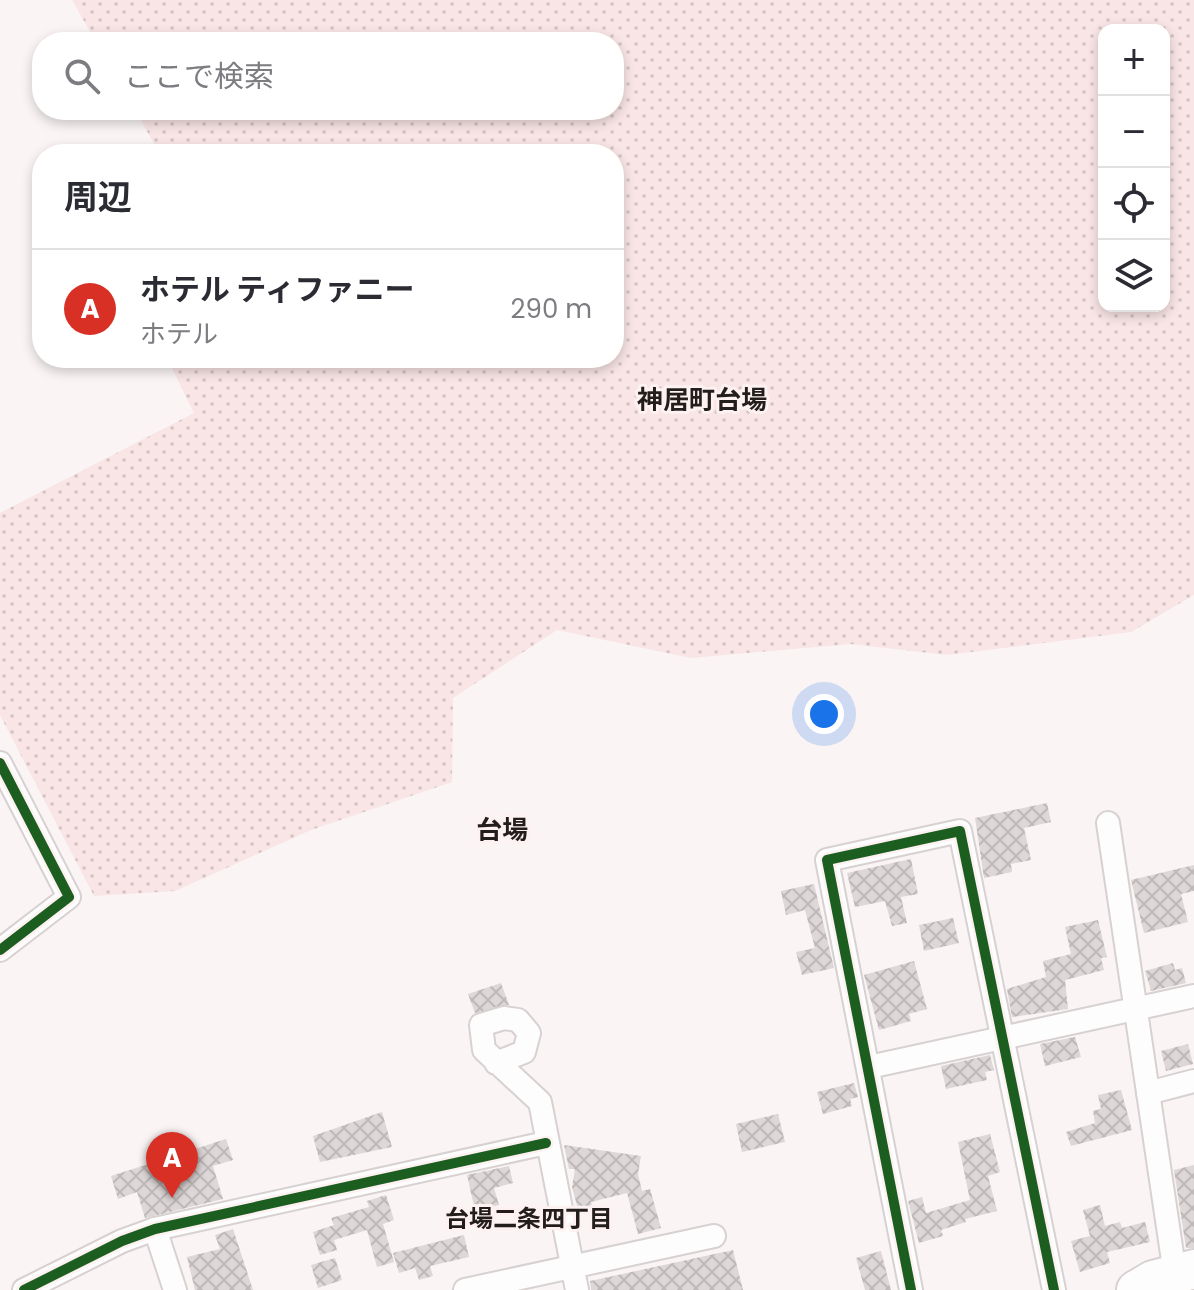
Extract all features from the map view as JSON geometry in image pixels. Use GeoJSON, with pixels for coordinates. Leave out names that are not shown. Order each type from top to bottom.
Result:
{"type":"FeatureCollection","features":[{"type":"Feature","properties":{"kind":"highway"},"geometry":{"type":"LineString","coordinates":[[1136,1290],[1184,1271]]}},
{"type":"Feature","properties":{"kind":"street"},"geometry":{"type":"LineString","coordinates":[[0,763],[69,897],[0,950]]}},
{"type":"Feature","properties":{"kind":"street"},"geometry":{"type":"LineString","coordinates":[[1108,823],[1148,1093],[1184,1271]]}},
{"type":"Feature","properties":{"kind":"street"},"geometry":{"type":"LineString","coordinates":[[911,1290],[827,860],[960,831],[999,1039],[1054,1290]]}},
{"type":"Feature","properties":{"kind":"street"},"geometry":{"type":"LineString","coordinates":[[869,1067],[1194,996]]}},
{"type":"Feature","properties":{"kind":"street"},"geometry":{"type":"LineString","coordinates":[[496,1063],[540,1102],[546,1120],[546,1143],[577,1290]]}},
{"type":"Feature","properties":{"kind":"street"},"geometry":{"type":"LineString","coordinates":[[1148,1093],[1194,1081]]}},
{"type":"Feature","properties":{"kind":"street"},"geometry":{"type":"LineString","coordinates":[[24,1290],[122,1241],[155,1229],[546,1143]]}},
{"type":"Feature","properties":{"kind":"street"},"geometry":{"type":"LineString","coordinates":[[155,1229],[175,1290]]}},
{"type":"Feature","properties":{"kind":"street"},"geometry":{"type":"LineString","coordinates":[[465,1290],[714,1236]]}},
{"type":"Feature","properties":{"kind":"shaded area"},"geometry":{"type":"Polygon","coordinates":[[[72,0],[1194,0],[1194,595],[1131,632],[947,655],[851,644],[691,658],[557,630],[453,698],[452,782],[311,830],[175,891],[94,896],[0,715],[0,513],[194,413],[172,368],[624,368],[624,144],[154,144],[141,120],[624,120],[624,32],[90,32],[72,0]]]}},
{"type":"Feature","properties":{"kind":"building"},"geometry":{"type":"Polygon","coordinates":[[[1047,803],[1051,822],[1024,828],[1031,860],[1011,864],[1012,872],[984,878],[975,818],[1047,803]]]}},
{"type":"Feature","properties":{"kind":"building"},"geometry":{"type":"Polygon","coordinates":[[[911,859],[918,894],[901,897],[907,923],[892,926],[885,901],[855,907],[847,873],[911,859]]]}},
{"type":"Feature","properties":{"kind":"building"},"geometry":{"type":"Polygon","coordinates":[[[1194,865],[1194,891],[1181,894],[1188,922],[1144,933],[1131,880],[1194,865]]]}},
{"type":"Feature","properties":{"kind":"building"},"geometry":{"type":"Polygon","coordinates":[[[814,884],[834,968],[802,975],[796,952],[815,948],[805,910],[786,915],[781,891],[814,884]]]}},
{"type":"Feature","properties":{"kind":"building"},"geometry":{"type":"Polygon","coordinates":[[[953,918],[959,943],[924,951],[919,925],[953,918]]]}},
{"type":"Feature","properties":{"kind":"building"},"geometry":{"type":"Polygon","coordinates":[[[1098,920],[1107,957],[1101,958],[1104,970],[1065,980],[1068,1009],[1012,1017],[1007,989],[1046,977],[1043,961],[1071,954],[1065,927],[1098,920]]]}},
{"type":"Feature","properties":{"kind":"building"},"geometry":{"type":"Polygon","coordinates":[[[914,961],[927,1009],[909,1014],[911,1021],[879,1030],[864,975],[914,961]]]}},
{"type":"Feature","properties":{"kind":"building"},"geometry":{"type":"Polygon","coordinates":[[[1173,963],[1175,970],[1182,968],[1186,983],[1151,991],[1145,971],[1173,963]]]}},
{"type":"Feature","properties":{"kind":"building"},"geometry":{"type":"Polygon","coordinates":[[[501,983],[509,1005],[475,1013],[468,994],[501,983]]]}},
{"type":"Feature","properties":{"kind":"building"},"geometry":{"type":"Polygon","coordinates":[[[1075,1037],[1081,1057],[1045,1066],[1040,1044],[1075,1037]]]}},
{"type":"Feature","properties":{"kind":"building"},"geometry":{"type":"Polygon","coordinates":[[[1188,1044],[1193,1064],[1166,1071],[1161,1051],[1188,1044]]]}},
{"type":"Feature","properties":{"kind":"building"},"geometry":{"type":"Polygon","coordinates":[[[990,1055],[994,1070],[985,1072],[987,1080],[946,1089],[941,1066],[990,1055]]]}},
{"type":"Feature","properties":{"kind":"building"},"geometry":{"type":"Polygon","coordinates":[[[854,1083],[858,1097],[850,1099],[852,1106],[823,1114],[817,1092],[854,1083]]]}},
{"type":"Feature","properties":{"kind":"building"},"geometry":{"type":"Polygon","coordinates":[[[1121,1090],[1132,1130],[1071,1146],[1066,1132],[1095,1123],[1093,1111],[1101,1109],[1098,1095],[1121,1090]]]}},
{"type":"Feature","properties":{"kind":"building"},"geometry":{"type":"Polygon","coordinates":[[[382,1112],[392,1147],[320,1162],[313,1136],[382,1112]]]}},
{"type":"Feature","properties":{"kind":"building"},"geometry":{"type":"Polygon","coordinates":[[[778,1114],[785,1142],[742,1152],[736,1124],[778,1114]]]}},
{"type":"Feature","properties":{"kind":"building"},"geometry":{"type":"Polygon","coordinates":[[[990,1134],[1000,1172],[988,1176],[997,1211],[965,1219],[966,1222],[941,1230],[943,1236],[919,1243],[908,1201],[922,1197],[926,1213],[970,1200],[958,1142],[990,1134]]]}},
{"type":"Feature","properties":{"kind":"building"},"geometry":{"type":"Polygon","coordinates":[[[226,1139],[233,1160],[213,1166],[223,1199],[145,1218],[137,1192],[118,1199],[111,1176],[226,1139]]]}},
{"type":"Feature","properties":{"kind":"building"},"geometry":{"type":"Polygon","coordinates":[[[564,1145],[641,1156],[638,1174],[642,1191],[650,1189],[661,1228],[638,1234],[627,1193],[591,1202],[593,1210],[579,1213],[572,1187],[575,1169],[569,1169],[564,1145]]]}},
{"type":"Feature","properties":{"kind":"building"},"geometry":{"type":"Polygon","coordinates":[[[1194,1165],[1194,1248],[1186,1248],[1174,1170],[1194,1165]]]}},
{"type":"Feature","properties":{"kind":"building"},"geometry":{"type":"Polygon","coordinates":[[[509,1166],[513,1183],[494,1188],[499,1205],[475,1211],[467,1175],[509,1166]]]}},
{"type":"Feature","properties":{"kind":"building"},"geometry":{"type":"Polygon","coordinates":[[[386,1195],[394,1220],[383,1224],[394,1262],[377,1267],[367,1230],[334,1240],[337,1250],[320,1255],[313,1232],[334,1225],[331,1218],[369,1207],[367,1201],[386,1195]]]}},
{"type":"Feature","properties":{"kind":"building"},"geometry":{"type":"Polygon","coordinates":[[[1100,1205],[1105,1226],[1120,1222],[1122,1228],[1145,1222],[1150,1242],[1107,1252],[1110,1263],[1080,1272],[1071,1241],[1090,1236],[1083,1210],[1100,1205]]]}},
{"type":"Feature","properties":{"kind":"building"},"geometry":{"type":"Polygon","coordinates":[[[233,1229],[253,1290],[195,1290],[187,1257],[220,1249],[215,1235],[233,1229]]]}},
{"type":"Feature","properties":{"kind":"building"},"geometry":{"type":"Polygon","coordinates":[[[464,1235],[469,1257],[430,1266],[433,1276],[419,1280],[415,1268],[399,1273],[393,1253],[464,1235]]]}},
{"type":"Feature","properties":{"kind":"building"},"geometry":{"type":"Polygon","coordinates":[[[733,1250],[743,1290],[591,1290],[590,1281],[733,1250]]]}},
{"type":"Feature","properties":{"kind":"building"},"geometry":{"type":"Polygon","coordinates":[[[881,1251],[891,1290],[865,1290],[856,1258],[881,1251]]]}},
{"type":"Feature","properties":{"kind":"building"},"geometry":{"type":"Polygon","coordinates":[[[335,1258],[342,1280],[318,1288],[311,1265],[335,1258]]]}},
{"type":"Feature","properties":{"kind":"cycle path"},"geometry":{"type":"LineString","coordinates":[[0,763],[69,897],[0,950]]}},
{"type":"Feature","properties":{"kind":"cycle path"},"geometry":{"type":"LineString","coordinates":[[911,1290],[827,860],[960,831],[1054,1290]]}},
{"type":"Feature","properties":{"kind":"cycle path"},"geometry":{"type":"LineString","coordinates":[[24,1290],[122,1241],[155,1229],[546,1143]]}},
{"type":"Feature","properties":{"kind":"place","name":"ホテル ティファニー"},"geometry":{"type":"Point","coordinates":[172,1198]}},
{"type":"Feature","properties":{"kind":"district","name":"神居町台場"},"geometry":{"type":"Point","coordinates":[702,400]}},
{"type":"Feature","properties":{"kind":"district","name":"台場"},"geometry":{"type":"Point","coordinates":[502,830]}},
{"type":"Feature","properties":{"kind":"district","name":"台場二条四丁目"},"geometry":{"type":"Point","coordinates":[529,1218]}}]}
